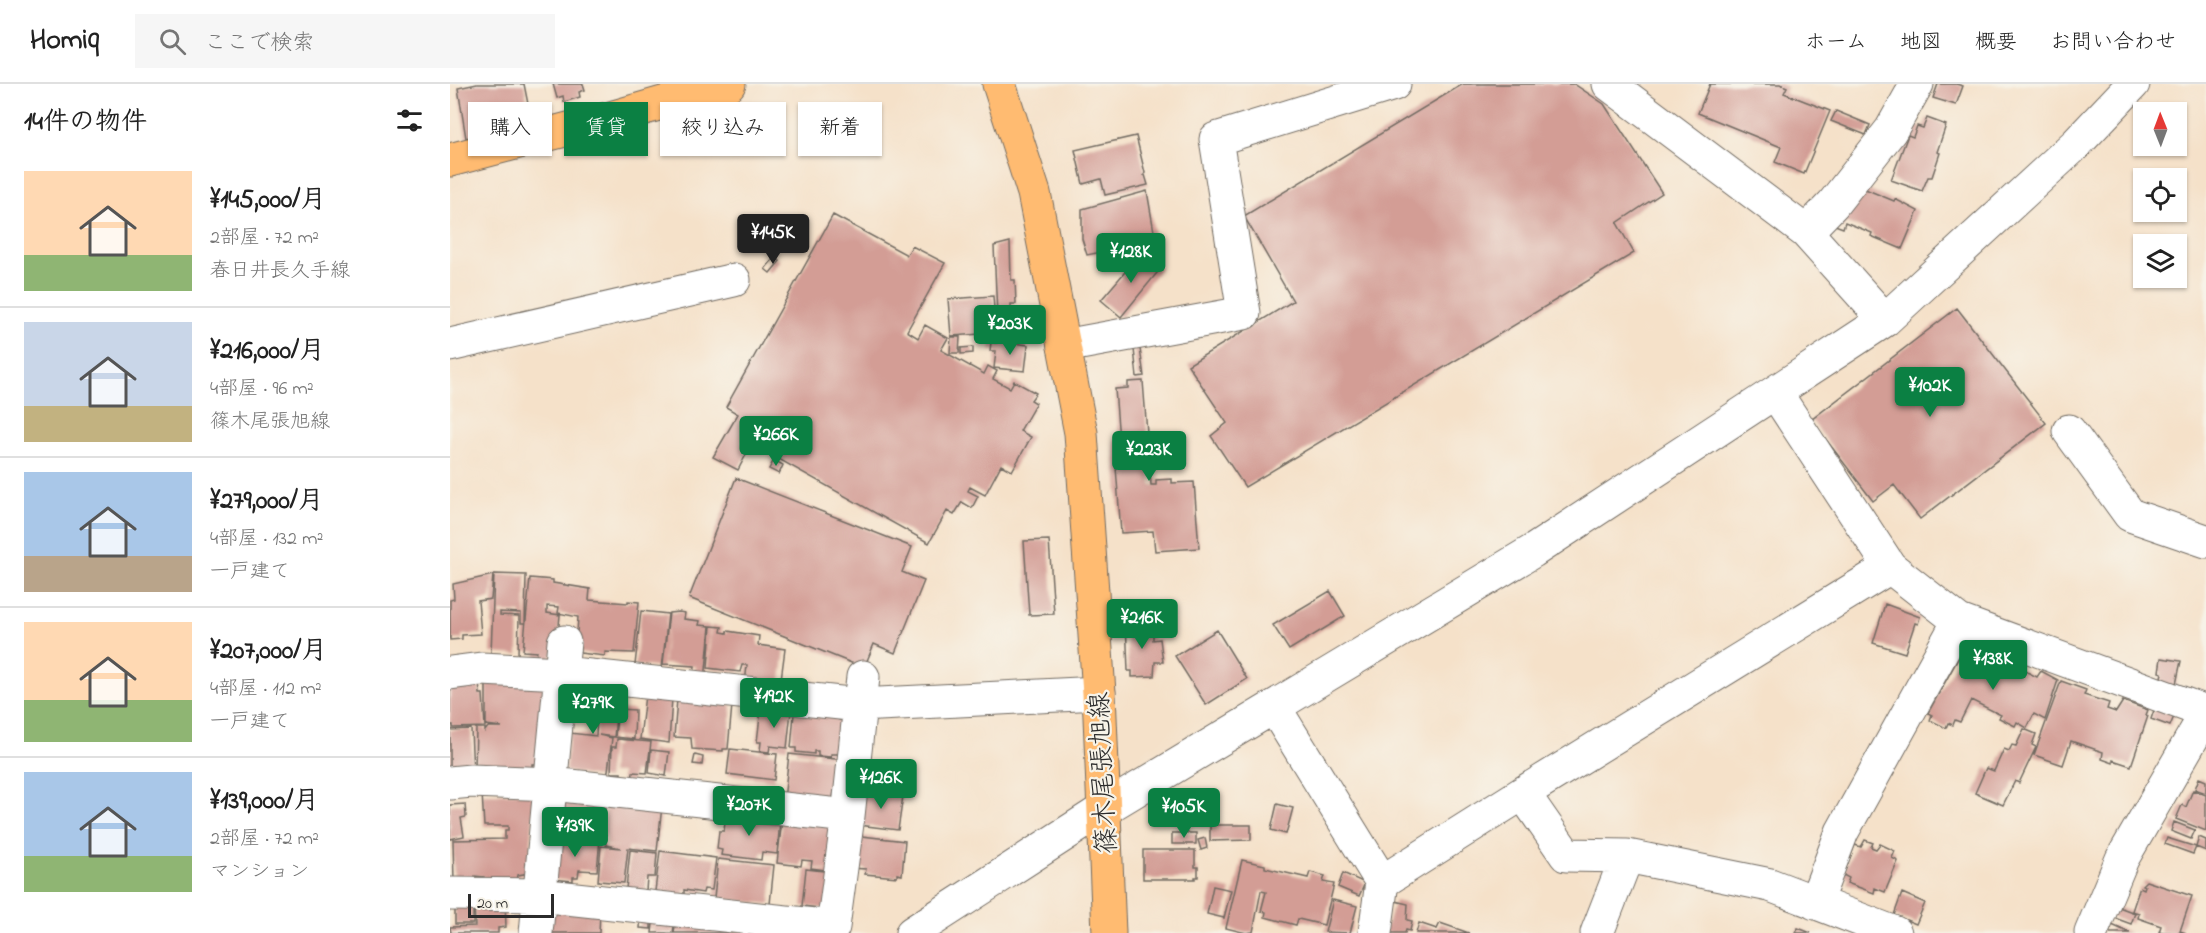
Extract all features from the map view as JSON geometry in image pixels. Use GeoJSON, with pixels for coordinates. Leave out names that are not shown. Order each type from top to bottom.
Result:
{"type":"FeatureCollection","features":[{"type":"Feature","properties":{"kind":"main road"},"geometry":{"type":"LineString","coordinates":[[450,160],[603,120],[678,91],[729,84]]}},
{"type":"Feature","properties":{"kind":"main road","name":"篠木尾張旭線"},"geometry":{"type":"LineString","coordinates":[[999,84],[1034,193],[1081,433],[1099,693],[1109,933]]}},
{"type":"Feature","properties":{"kind":"street"},"geometry":{"type":"LineString","coordinates":[[1064,346],[1244,313],[1216,139],[1394,84]]}},
{"type":"Feature","properties":{"kind":"street"},"geometry":{"type":"LineString","coordinates":[[1609,84],[1806,232],[1885,320]]}},
{"type":"Feature","properties":{"kind":"street"},"geometry":{"type":"LineString","coordinates":[[1806,232],[1833,204],[1891,130],[1917,84]]}},
{"type":"Feature","properties":{"kind":"street"},"geometry":{"type":"LineString","coordinates":[[912,933],[1104,809],[1533,551],[1885,320],[2076,144],[2133,84]]}},
{"type":"Feature","properties":{"kind":"street"},"geometry":{"type":"LineString","coordinates":[[450,345],[734,280]]}},
{"type":"Feature","properties":{"kind":"street"},"geometry":{"type":"LineString","coordinates":[[1775,392],[1890,567],[1959,621],[2206,712],[2122,859],[2091,933]]}},
{"type":"Feature","properties":{"kind":"street"},"geometry":{"type":"LineString","coordinates":[[2069,430],[2130,514],[2206,541]]}},
{"type":"Feature","properties":{"kind":"street"},"geometry":{"type":"LineString","coordinates":[[1382,882],[1890,567]]}},
{"type":"Feature","properties":{"kind":"street"},"geometry":{"type":"LineString","coordinates":[[1815,903],[1842,832],[1959,621]]}},
{"type":"Feature","properties":{"kind":"street"},"geometry":{"type":"LineString","coordinates":[[450,673],[563,658],[861,691],[1099,693]]}},
{"type":"Feature","properties":{"kind":"street"},"geometry":{"type":"LineString","coordinates":[[536,933],[563,658]]}},
{"type":"Feature","properties":{"kind":"street"},"geometry":{"type":"LineString","coordinates":[[450,894],[539,895],[834,927],[861,691]]}},
{"type":"Feature","properties":{"kind":"street"},"geometry":{"type":"LineString","coordinates":[[1274,707],[1382,882],[1375,933]]}},
{"type":"Feature","properties":{"kind":"street"},"geometry":{"type":"LineString","coordinates":[[450,783],[471,781],[552,784],[848,816]]}},
{"type":"Feature","properties":{"kind":"street"},"geometry":{"type":"LineString","coordinates":[[1524,793],[1566,855],[1627,856],[1770,885],[1896,933]]}},
{"type":"Feature","properties":{"kind":"street"},"geometry":{"type":"LineString","coordinates":[[1597,933],[1627,856]]}},
{"type":"Feature","properties":{"kind":"building"},"geometry":{"type":"Polygon","coordinates":[[[477,84],[524,84],[528,102],[468,102],[468,138],[466,138],[458,88],[477,84]]]}},
{"type":"Feature","properties":{"kind":"building"},"geometry":{"type":"Polygon","coordinates":[[[553,84],[583,84],[585,90],[579,92],[580,97],[564,102],[563,96],[557,98],[553,84]]]}},
{"type":"Feature","properties":{"kind":"building"},"geometry":{"type":"Polygon","coordinates":[[[1463,84],[1574,84],[1604,104],[1662,193],[1617,223],[1634,253],[1245,487],[1211,436],[1227,423],[1188,365],[1293,301],[1244,216],[1463,84]]]}},
{"type":"Feature","properties":{"kind":"building"},"geometry":{"type":"Polygon","coordinates":[[[1710,84],[1780,84],[1787,87],[1784,93],[1830,111],[1804,174],[1775,162],[1781,147],[1698,113],[1710,84]]]}},
{"type":"Feature","properties":{"kind":"building"},"geometry":{"type":"Polygon","coordinates":[[[1938,84],[1963,86],[1956,105],[1933,98],[1938,84]]]}},
{"type":"Feature","properties":{"kind":"building"},"geometry":{"type":"Polygon","coordinates":[[[1836,111],[1870,125],[1866,135],[1831,121],[1836,111]]]}},
{"type":"Feature","properties":{"kind":"building"},"geometry":{"type":"Polygon","coordinates":[[[1927,118],[1946,125],[1932,177],[1928,177],[1922,191],[1891,180],[1908,135],[1913,137],[1917,126],[1923,128],[1927,118]]]}},
{"type":"Feature","properties":{"kind":"building"},"geometry":{"type":"Polygon","coordinates":[[[1136,136],[1148,185],[1105,195],[1101,179],[1083,184],[1075,150],[1136,136]]]}},
{"type":"Feature","properties":{"kind":"building"},"geometry":{"type":"Polygon","coordinates":[[[1858,186],[1894,201],[1895,199],[1918,211],[1902,249],[1845,222],[1843,228],[1832,224],[1858,186]]]}},
{"type":"Feature","properties":{"kind":"building"},"geometry":{"type":"Polygon","coordinates":[[[1147,191],[1156,243],[1141,248],[1141,244],[1087,255],[1082,239],[1082,209],[1147,191]]]}},
{"type":"Feature","properties":{"kind":"building"},"geometry":{"type":"Polygon","coordinates":[[[833,215],[907,255],[912,246],[945,263],[907,331],[918,338],[925,325],[948,338],[941,350],[984,374],[988,366],[997,371],[993,379],[1010,388],[1014,381],[1036,393],[1031,400],[1036,403],[1020,431],[1031,437],[1012,471],[1001,465],[985,495],[970,487],[968,491],[978,496],[972,508],[962,502],[954,515],[947,511],[929,543],[743,439],[742,443],[750,447],[738,470],[713,457],[738,414],[726,407],[833,215]]]}},
{"type":"Feature","properties":{"kind":"building"},"geometry":{"type":"Polygon","coordinates":[[[1010,242],[1011,280],[1015,280],[1016,304],[1011,304],[1011,315],[1019,315],[1020,325],[1024,325],[1024,338],[998,338],[994,246],[1010,242]]]}},
{"type":"Feature","properties":{"kind":"building"},"geometry":{"type":"Polygon","coordinates":[[[1142,252],[1161,268],[1121,317],[1101,300],[1142,252]]]}},
{"type":"Feature","properties":{"kind":"building"},"geometry":{"type":"Polygon","coordinates":[[[775,257],[780,261],[770,273],[765,269],[775,257]]]}},
{"type":"Feature","properties":{"kind":"building"},"geometry":{"type":"Polygon","coordinates":[[[993,296],[996,333],[951,336],[948,299],[993,296]]]}},
{"type":"Feature","properties":{"kind":"building"},"geometry":{"type":"Polygon","coordinates":[[[1957,308],[2046,423],[1920,519],[1894,485],[1873,501],[1811,420],[1957,308]]]}},
{"type":"Feature","properties":{"kind":"building"},"geometry":{"type":"Polygon","coordinates":[[[951,337],[960,337],[959,353],[950,353],[951,337]]]}},
{"type":"Feature","properties":{"kind":"building"},"geometry":{"type":"Polygon","coordinates":[[[997,341],[1028,345],[1025,371],[994,368],[996,351],[990,351],[991,342],[996,343],[997,341]]]}},
{"type":"Feature","properties":{"kind":"building"},"geometry":{"type":"Polygon","coordinates":[[[973,347],[973,353],[961,354],[961,348],[973,347]]]}},
{"type":"Feature","properties":{"kind":"building"},"geometry":{"type":"Polygon","coordinates":[[[1134,349],[1140,349],[1144,376],[1137,377],[1134,349]]]}},
{"type":"Feature","properties":{"kind":"building"},"geometry":{"type":"Polygon","coordinates":[[[1143,381],[1151,485],[1156,485],[1156,480],[1172,479],[1172,483],[1194,482],[1199,548],[1155,551],[1153,531],[1121,533],[1114,441],[1119,440],[1115,389],[1128,388],[1128,382],[1143,381]]]}},
{"type":"Feature","properties":{"kind":"building"},"geometry":{"type":"Polygon","coordinates":[[[774,460],[783,465],[779,474],[769,469],[774,460]]]}},
{"type":"Feature","properties":{"kind":"building"},"geometry":{"type":"Polygon","coordinates":[[[736,478],[912,547],[902,572],[924,581],[895,653],[874,644],[864,668],[689,598],[736,478]]]}},
{"type":"Feature","properties":{"kind":"building"},"geometry":{"type":"Polygon","coordinates":[[[1049,540],[1054,614],[1029,615],[1024,541],[1049,540]]]}},
{"type":"Feature","properties":{"kind":"building"},"geometry":{"type":"Polygon","coordinates":[[[494,574],[526,575],[525,623],[521,623],[521,613],[500,612],[500,615],[519,616],[518,655],[491,653],[494,574]]]}},
{"type":"Feature","properties":{"kind":"building"},"geometry":{"type":"Polygon","coordinates":[[[493,575],[491,599],[478,601],[481,634],[462,635],[462,639],[450,640],[450,600],[454,599],[453,584],[493,575]]]}},
{"type":"Feature","properties":{"kind":"building"},"geometry":{"type":"Polygon","coordinates":[[[530,578],[553,580],[553,583],[590,589],[589,600],[639,602],[634,653],[605,652],[605,656],[580,653],[580,650],[576,649],[578,617],[558,613],[559,607],[547,606],[547,613],[560,615],[557,646],[548,663],[536,656],[537,652],[523,651],[530,578]]]}},
{"type":"Feature","properties":{"kind":"building"},"geometry":{"type":"Polygon","coordinates":[[[1330,591],[1345,616],[1289,650],[1273,625],[1330,591]]]}},
{"type":"Feature","properties":{"kind":"building"},"geometry":{"type":"Polygon","coordinates":[[[1885,604],[1920,617],[1918,624],[1915,623],[1905,653],[1873,643],[1885,604]]]}},
{"type":"Feature","properties":{"kind":"building"},"geometry":{"type":"Polygon","coordinates":[[[641,611],[668,614],[662,668],[635,665],[641,611]]]}},
{"type":"Feature","properties":{"kind":"building"},"geometry":{"type":"Polygon","coordinates":[[[669,613],[685,613],[684,619],[700,621],[699,625],[710,626],[705,681],[694,680],[695,666],[663,664],[669,613]]]}},
{"type":"Feature","properties":{"kind":"building"},"geometry":{"type":"Polygon","coordinates":[[[1126,621],[1144,621],[1144,629],[1153,629],[1153,640],[1160,639],[1163,662],[1155,662],[1154,676],[1132,677],[1132,671],[1128,671],[1126,621]]]}},
{"type":"Feature","properties":{"kind":"building"},"geometry":{"type":"Polygon","coordinates":[[[711,626],[722,627],[721,632],[759,636],[758,645],[785,649],[780,687],[745,684],[747,665],[742,665],[740,672],[708,668],[711,626]]]}},
{"type":"Feature","properties":{"kind":"building"},"geometry":{"type":"Polygon","coordinates":[[[1217,630],[1247,679],[1206,705],[1175,656],[1217,630]]]}},
{"type":"Feature","properties":{"kind":"building"},"geometry":{"type":"Polygon","coordinates":[[[1963,650],[1975,655],[1977,650],[2037,677],[2041,671],[2058,680],[2045,720],[2034,714],[2027,728],[2017,722],[2015,726],[1999,718],[2001,715],[1971,700],[1960,722],[1955,720],[1953,725],[1948,723],[1946,728],[1930,720],[1932,715],[1928,713],[1963,650]]]}},
{"type":"Feature","properties":{"kind":"building"},"geometry":{"type":"Polygon","coordinates":[[[2161,658],[2181,661],[2175,689],[2158,690],[2162,673],[2159,672],[2161,658]]]}},
{"type":"Feature","properties":{"kind":"building"},"geometry":{"type":"Polygon","coordinates":[[[2061,681],[2086,690],[2084,695],[2109,703],[2107,709],[2116,712],[2123,701],[2148,710],[2131,766],[2102,759],[2103,752],[2071,741],[2063,765],[2034,755],[2061,681]]]}},
{"type":"Feature","properties":{"kind":"building"},"geometry":{"type":"Polygon","coordinates":[[[479,682],[480,694],[483,694],[485,727],[453,728],[453,725],[450,725],[450,684],[479,682]]]}},
{"type":"Feature","properties":{"kind":"building"},"geometry":{"type":"Polygon","coordinates":[[[486,683],[550,685],[546,764],[532,764],[532,768],[475,768],[476,728],[485,728],[485,731],[488,727],[502,727],[486,725],[486,683]]]}},
{"type":"Feature","properties":{"kind":"building"},"geometry":{"type":"Polygon","coordinates":[[[574,691],[618,695],[614,737],[599,735],[612,738],[607,779],[565,771],[570,733],[596,736],[597,717],[572,713],[574,691]]]}},
{"type":"Feature","properties":{"kind":"building"},"geometry":{"type":"Polygon","coordinates":[[[645,695],[672,698],[669,743],[640,739],[645,695]]]}},
{"type":"Feature","properties":{"kind":"building"},"geometry":{"type":"Polygon","coordinates":[[[677,699],[732,705],[728,749],[723,749],[723,751],[692,749],[691,738],[674,737],[677,699]]]}},
{"type":"Feature","properties":{"kind":"building"},"geometry":{"type":"Polygon","coordinates":[[[2155,707],[2175,714],[2170,726],[2151,719],[2155,707]]]}},
{"type":"Feature","properties":{"kind":"building"},"geometry":{"type":"Polygon","coordinates":[[[761,708],[791,711],[787,748],[770,746],[769,752],[760,751],[761,742],[757,742],[761,708]]]}},
{"type":"Feature","properties":{"kind":"building"},"geometry":{"type":"Polygon","coordinates":[[[618,709],[635,710],[634,739],[615,737],[618,709]]]}},
{"type":"Feature","properties":{"kind":"building"},"geometry":{"type":"Polygon","coordinates":[[[794,714],[840,716],[839,720],[846,721],[842,754],[831,754],[831,757],[818,756],[818,751],[814,751],[814,754],[796,752],[796,748],[791,748],[794,714]]]}},
{"type":"Feature","properties":{"kind":"building"},"geometry":{"type":"Polygon","coordinates":[[[471,729],[473,773],[450,772],[450,730],[471,729]]]}},
{"type":"Feature","properties":{"kind":"building"},"geometry":{"type":"Polygon","coordinates":[[[2024,729],[2036,734],[2032,745],[2036,747],[2019,783],[2015,781],[2003,805],[1975,793],[1986,768],[1994,771],[2004,749],[2009,751],[2012,745],[2016,746],[2024,729]]]}},
{"type":"Feature","properties":{"kind":"building"},"geometry":{"type":"Polygon","coordinates":[[[617,739],[651,742],[647,773],[633,772],[632,782],[621,781],[621,773],[611,773],[612,747],[616,747],[617,739]]]}},
{"type":"Feature","properties":{"kind":"building"},"geometry":{"type":"Polygon","coordinates":[[[730,749],[777,754],[774,780],[727,774],[730,749]]]}},
{"type":"Feature","properties":{"kind":"building"},"geometry":{"type":"Polygon","coordinates":[[[651,750],[669,752],[666,776],[649,773],[651,750]]]}},
{"type":"Feature","properties":{"kind":"building"},"geometry":{"type":"Polygon","coordinates":[[[789,754],[845,760],[842,792],[834,791],[832,805],[784,800],[789,754]]]}},
{"type":"Feature","properties":{"kind":"building"},"geometry":{"type":"Polygon","coordinates":[[[695,755],[703,757],[702,765],[693,764],[695,755]]]}},
{"type":"Feature","properties":{"kind":"building"},"geometry":{"type":"Polygon","coordinates":[[[862,761],[874,762],[871,787],[859,786],[862,761]]]}},
{"type":"Feature","properties":{"kind":"building"},"geometry":{"type":"Polygon","coordinates":[[[2199,778],[2206,781],[2206,793],[2195,789],[2199,778]]]}},
{"type":"Feature","properties":{"kind":"building"},"geometry":{"type":"Polygon","coordinates":[[[2193,790],[2206,795],[2206,831],[2176,819],[2182,805],[2186,807],[2193,790]]]}},
{"type":"Feature","properties":{"kind":"building"},"geometry":{"type":"Polygon","coordinates":[[[863,791],[903,796],[898,830],[859,825],[863,791]]]}},
{"type":"Feature","properties":{"kind":"building"},"geometry":{"type":"Polygon","coordinates":[[[482,793],[535,793],[529,873],[518,875],[517,881],[484,880],[484,877],[475,876],[475,882],[454,882],[453,840],[505,839],[505,830],[508,830],[508,826],[484,826],[482,793]]]}},
{"type":"Feature","properties":{"kind":"building"},"geometry":{"type":"Polygon","coordinates":[[[563,797],[604,801],[601,836],[577,833],[578,826],[560,825],[563,797]]]}},
{"type":"Feature","properties":{"kind":"building"},"geometry":{"type":"Polygon","coordinates":[[[606,800],[662,806],[657,851],[628,848],[624,883],[598,881],[601,846],[621,848],[606,845],[606,835],[603,835],[606,800]]]}},
{"type":"Feature","properties":{"kind":"building"},"geometry":{"type":"Polygon","coordinates":[[[465,804],[466,817],[461,818],[464,836],[450,839],[450,805],[465,804]]]}},
{"type":"Feature","properties":{"kind":"building"},"geometry":{"type":"Polygon","coordinates":[[[1277,804],[1293,808],[1286,834],[1271,830],[1277,804]]]}},
{"type":"Feature","properties":{"kind":"building"},"geometry":{"type":"Polygon","coordinates":[[[726,814],[780,820],[777,854],[762,852],[761,860],[721,855],[722,850],[717,849],[719,831],[724,831],[726,814]]]}},
{"type":"Feature","properties":{"kind":"building"},"geometry":{"type":"Polygon","coordinates":[[[782,820],[837,827],[833,871],[811,868],[812,861],[802,860],[801,866],[777,863],[782,820]]]}},
{"type":"Feature","properties":{"kind":"building"},"geometry":{"type":"Polygon","coordinates":[[[2174,822],[2195,830],[2191,839],[2171,831],[2174,822]]]}},
{"type":"Feature","properties":{"kind":"building"},"geometry":{"type":"Polygon","coordinates":[[[1210,825],[1251,825],[1251,840],[1210,841],[1210,825]]]}},
{"type":"Feature","properties":{"kind":"building"},"geometry":{"type":"Polygon","coordinates":[[[1172,833],[1196,833],[1196,844],[1172,844],[1172,833]]]}},
{"type":"Feature","properties":{"kind":"building"},"geometry":{"type":"Polygon","coordinates":[[[853,835],[905,841],[902,875],[897,874],[897,877],[865,874],[866,869],[850,868],[853,835]]]}},
{"type":"Feature","properties":{"kind":"building"},"geometry":{"type":"Polygon","coordinates":[[[586,836],[600,838],[597,871],[579,870],[578,877],[573,877],[573,881],[552,879],[556,841],[585,843],[586,836]]]}},
{"type":"Feature","properties":{"kind":"building"},"geometry":{"type":"Polygon","coordinates":[[[2199,837],[2206,840],[2206,851],[2196,847],[2199,837]]]}},
{"type":"Feature","properties":{"kind":"building"},"geometry":{"type":"Polygon","coordinates":[[[1205,838],[1207,848],[1201,850],[1198,840],[1205,838]]]}},
{"type":"Feature","properties":{"kind":"building"},"geometry":{"type":"Polygon","coordinates":[[[2167,838],[2196,847],[2193,854],[2165,844],[2167,838]]]}},
{"type":"Feature","properties":{"kind":"building"},"geometry":{"type":"Polygon","coordinates":[[[1865,840],[1873,843],[1871,847],[1876,849],[1880,844],[1895,851],[1892,858],[1898,861],[1885,892],[1875,888],[1874,893],[1847,883],[1849,878],[1843,875],[1855,845],[1861,847],[1865,840]]]}},
{"type":"Feature","properties":{"kind":"building"},"geometry":{"type":"Polygon","coordinates":[[[630,850],[657,853],[655,877],[647,877],[646,891],[626,889],[630,850]]]}},
{"type":"Feature","properties":{"kind":"building"},"geometry":{"type":"Polygon","coordinates":[[[1143,850],[1195,850],[1195,867],[1198,867],[1198,877],[1195,879],[1143,879],[1143,850]]]}},
{"type":"Feature","properties":{"kind":"building"},"geometry":{"type":"Polygon","coordinates":[[[660,851],[716,858],[712,890],[704,889],[703,893],[684,890],[684,895],[655,891],[660,851]]]}},
{"type":"Feature","properties":{"kind":"building"},"geometry":{"type":"Polygon","coordinates":[[[718,859],[774,865],[770,904],[714,898],[718,859]]]}},
{"type":"Feature","properties":{"kind":"building"},"geometry":{"type":"Polygon","coordinates":[[[1242,860],[1308,878],[1310,872],[1325,876],[1323,882],[1334,884],[1324,925],[1298,919],[1296,925],[1265,917],[1266,912],[1261,911],[1266,892],[1261,891],[1253,932],[1246,933],[1226,928],[1242,860]]]}},
{"type":"Feature","properties":{"kind":"building"},"geometry":{"type":"Polygon","coordinates":[[[806,869],[832,872],[828,909],[802,906],[806,869]]]}},
{"type":"Feature","properties":{"kind":"building"},"geometry":{"type":"Polygon","coordinates":[[[1343,873],[1365,883],[1359,896],[1338,887],[1343,873]]]}},
{"type":"Feature","properties":{"kind":"building"},"geometry":{"type":"Polygon","coordinates":[[[2146,881],[2192,896],[2180,931],[2186,933],[2159,932],[2161,926],[2138,918],[2139,913],[2132,911],[2140,887],[2144,889],[2145,886],[2142,885],[2146,881]]]}},
{"type":"Feature","properties":{"kind":"building"},"geometry":{"type":"Polygon","coordinates":[[[1213,886],[1231,890],[1224,918],[1207,914],[1213,886]]]}},
{"type":"Feature","properties":{"kind":"building"},"geometry":{"type":"Polygon","coordinates":[[[1902,893],[1925,903],[1916,924],[1894,915],[1902,893]]]}},
{"type":"Feature","properties":{"kind":"building"},"geometry":{"type":"Polygon","coordinates":[[[1333,900],[1357,906],[1350,933],[1325,932],[1333,900]]]}},
{"type":"Feature","properties":{"kind":"building"},"geometry":{"type":"Polygon","coordinates":[[[505,901],[506,927],[498,928],[498,933],[451,933],[450,927],[475,926],[474,902],[505,901]]]}},
{"type":"Feature","properties":{"kind":"building"},"geometry":{"type":"Polygon","coordinates":[[[1395,901],[1408,904],[1407,920],[1412,921],[1410,931],[1384,933],[1395,901]]]}},
{"type":"Feature","properties":{"kind":"building"},"geometry":{"type":"Polygon","coordinates":[[[455,902],[473,902],[473,924],[455,924],[455,902]]]}},
{"type":"Feature","properties":{"kind":"building"},"geometry":{"type":"Polygon","coordinates":[[[2116,906],[2135,913],[2131,924],[2112,917],[2116,906]]]}},
{"type":"Feature","properties":{"kind":"building"},"geometry":{"type":"Polygon","coordinates":[[[549,908],[600,912],[599,933],[548,933],[549,908]]]}},
{"type":"Feature","properties":{"kind":"building"},"geometry":{"type":"Polygon","coordinates":[[[654,914],[675,918],[673,933],[652,933],[654,914]]]}},
{"type":"Feature","properties":{"kind":"building"},"geometry":{"type":"Polygon","coordinates":[[[641,915],[651,916],[651,929],[640,928],[641,915]]]}},
{"type":"Feature","properties":{"kind":"building"},"geometry":{"type":"Polygon","coordinates":[[[676,920],[742,933],[674,933],[676,920]]]}},
{"type":"Feature","properties":{"kind":"building"},"geometry":{"type":"Polygon","coordinates":[[[1419,923],[1437,929],[1440,923],[1469,933],[1416,933],[1419,923]]]}},
{"type":"Feature","properties":{"kind":"building"},"geometry":{"type":"Polygon","coordinates":[[[2112,925],[2130,933],[2109,933],[2112,925]]]}},
{"type":"Feature","properties":{"kind":"building"},"geometry":{"type":"Polygon","coordinates":[[[1798,928],[1811,933],[1796,933],[1798,928]]]}}]}
